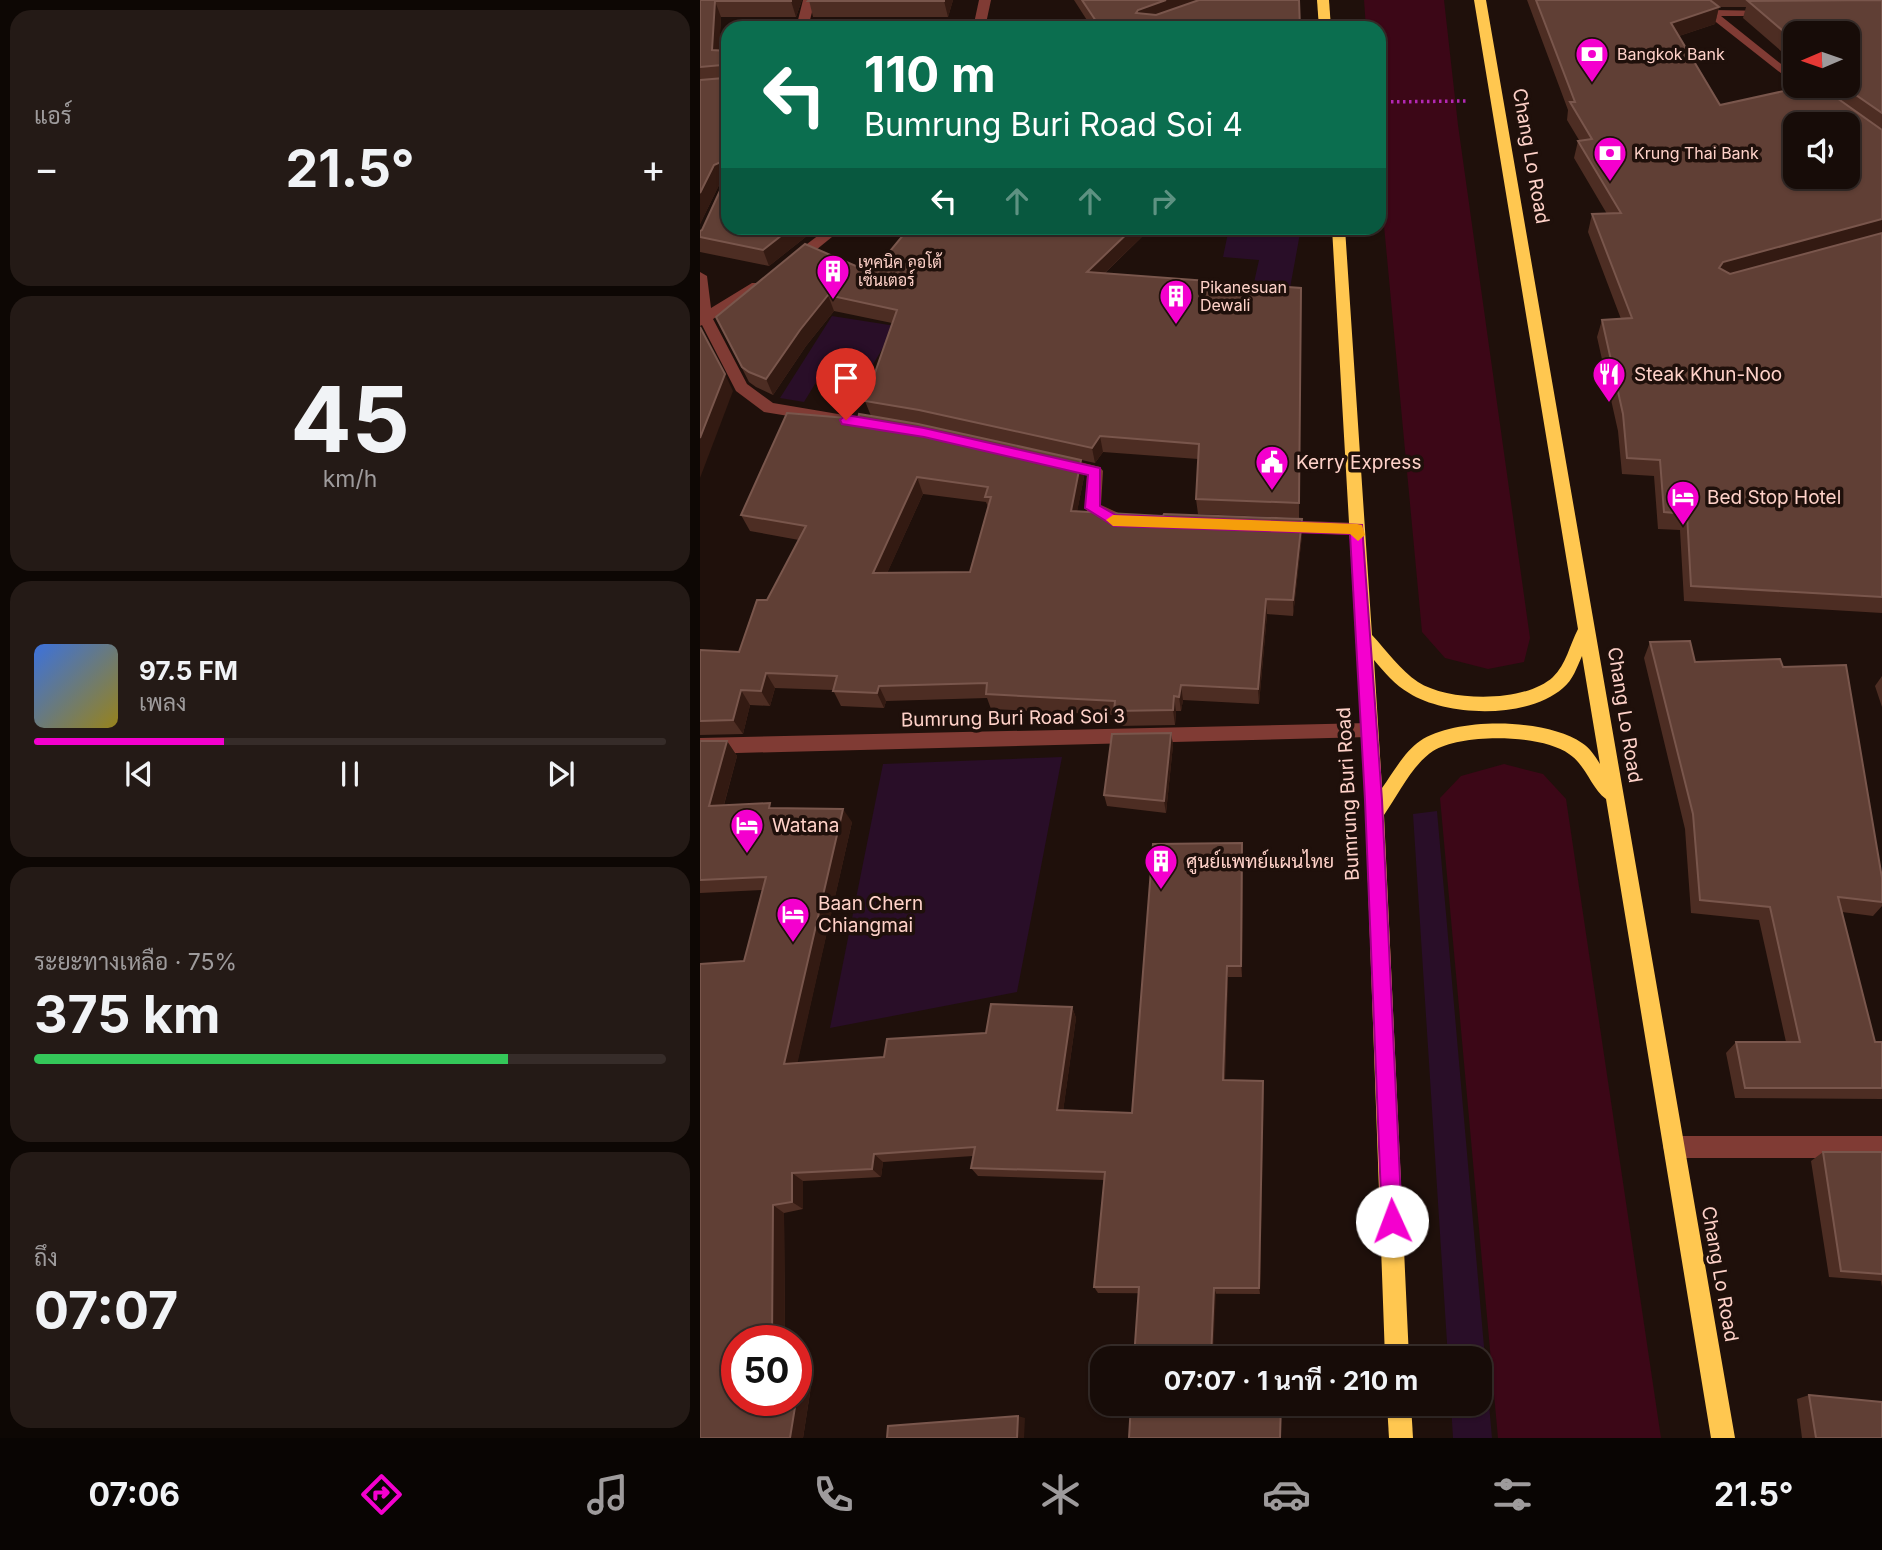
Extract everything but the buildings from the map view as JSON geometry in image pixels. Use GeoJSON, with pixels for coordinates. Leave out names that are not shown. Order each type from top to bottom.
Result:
{"type":"FeatureCollection","features":[{"type":"Feature","properties":{"kind":"main road"},"geometry":{"type":"LineString","coordinates":[[1323,0],[1324,21]]}},
{"type":"Feature","properties":{"kind":"main road","name":"Chang Lo Road"},"geometry":{"type":"LineString","coordinates":[[1480,0],[1723,1438]]}},
{"type":"Feature","properties":{"kind":"main road","name":"Bumrung Buri Road"},"geometry":{"type":"LineString","coordinates":[[1338,235],[1370,730],[1397,1346]]}},
{"type":"Feature","properties":{"kind":"main road"},"geometry":{"type":"LineString","coordinates":[[1364,638],[1414,688],[1443,700],[1493,704],[1529,698],[1559,682],[1586,629]]}},
{"type":"Feature","properties":{"kind":"main road"},"geometry":{"type":"LineString","coordinates":[[1374,814],[1425,747],[1456,734],[1497,730],[1542,737],[1575,747],[1613,797]]}},
{"type":"Feature","properties":{"kind":"main road"},"geometry":{"type":"LineString","coordinates":[[1400,1416],[1401,1438]]}},
{"type":"Feature","properties":{"kind":"street"},"geometry":{"type":"LineString","coordinates":[[804,21],[809,0]]}},
{"type":"Feature","properties":{"kind":"street"},"geometry":{"type":"LineString","coordinates":[[980,21],[985,0]]}},
{"type":"Feature","properties":{"kind":"street"},"geometry":{"type":"LineString","coordinates":[[1694,0],[1783,72]]}},
{"type":"Feature","properties":{"kind":"street"},"geometry":{"type":"LineString","coordinates":[[1710,13],[1776,12]]}},
{"type":"Feature","properties":{"kind":"street"},"geometry":{"type":"LineString","coordinates":[[703,320],[778,273],[827,235]]}},
{"type":"Feature","properties":{"kind":"street"},"geometry":{"type":"LineString","coordinates":[[700,276],[703,320],[741,387],[769,408],[859,422]]}},
{"type":"Feature","properties":{"kind":"street"},"geometry":{"type":"LineString","coordinates":[[1042,459],[1095,471],[1093,508],[1114,520],[1140,521]]}},
{"type":"Feature","properties":{"kind":"street"},"geometry":{"type":"LineString","coordinates":[[1258,525],[1357,529]]}},
{"type":"Feature","properties":{"kind":"street","name":"Bumrung Buri Road Soi 3"},"geometry":{"type":"LineString","coordinates":[[700,746],[1370,730]]}},
{"type":"Feature","properties":{"kind":"street"},"geometry":{"type":"LineString","coordinates":[[1674,1147],[1882,1147]]}},
{"type":"Feature","properties":{"kind":"path"},"geometry":{"type":"LineString","coordinates":[[1386,102],[1471,101]]}},
{"type":"Feature","properties":{"kind":"shaded area"},"geometry":{"type":"Polygon","coordinates":[[[1364,0],[1444,0],[1458,125],[1530,638],[1524,662],[1488,669],[1445,658],[1422,632],[1385,235],[1386,21],[1366,21],[1364,0]]]}},
{"type":"Feature","properties":{"kind":"shaded area"},"geometry":{"type":"Polygon","coordinates":[[[1228,235],[1300,235],[1288,299],[1251,296],[1259,260],[1223,257],[1228,235]]]}},
{"type":"Feature","properties":{"kind":"shaded area"},"geometry":{"type":"Polygon","coordinates":[[[832,316],[896,326],[860,386],[818,379],[804,402],[780,398],[832,316]]]}},
{"type":"Feature","properties":{"kind":"shaded area"},"geometry":{"type":"Polygon","coordinates":[[[1062,757],[1017,992],[830,1028],[883,764],[1062,757]]]}},
{"type":"Feature","properties":{"kind":"shaded area"},"geometry":{"type":"Polygon","coordinates":[[[1504,764],[1543,774],[1566,799],[1661,1438],[1498,1438],[1492,1346],[1490,1346],[1440,798],[1461,776],[1504,764]]]}},
{"type":"Feature","properties":{"kind":"shaded area"},"geometry":{"type":"Polygon","coordinates":[[[1437,811],[1484,1346],[1447,1346],[1413,814],[1437,811]]]}},
{"type":"Feature","properties":{"kind":"shaded area"},"geometry":{"type":"Polygon","coordinates":[[[1452,1416],[1490,1416],[1492,1438],[1453,1438],[1452,1416]]]}},
{"type":"Feature","properties":{"kind":"slow traffic"},"geometry":{"type":"LineString","coordinates":[[1113,520],[1357,529],[1358,535]]}},
{"type":"Feature","properties":{"kind":"place","name":"Bangkok Bank"},"geometry":{"type":"Point","coordinates":[1592,84]}},
{"type":"Feature","properties":{"kind":"place","name":"Krung Thai Bank"},"geometry":{"type":"Point","coordinates":[1610,183]}},
{"type":"Feature","properties":{"kind":"place","name":"เทคนิค ออโต้ เซ็นเตอร์"},"geometry":{"type":"Point","coordinates":[833,301]}},
{"type":"Feature","properties":{"kind":"place","name":"Pikanesuan Dewali"},"geometry":{"type":"Point","coordinates":[1176,326]}},
{"type":"Feature","properties":{"kind":"place","name":"Steak Khun-Noo"},"geometry":{"type":"Point","coordinates":[1609,404]}},
{"type":"Feature","properties":{"kind":"place","name":"Kerry Express"},"geometry":{"type":"Point","coordinates":[1272,492]}},
{"type":"Feature","properties":{"kind":"place","name":"Bed Stop Hotel"},"geometry":{"type":"Point","coordinates":[1683,527]}},
{"type":"Feature","properties":{"kind":"place","name":"Watana"},"geometry":{"type":"Point","coordinates":[747,855]}},
{"type":"Feature","properties":{"kind":"place","name":"ศูนย์แพทย์แผนไทย"},"geometry":{"type":"Point","coordinates":[1161,891]}},
{"type":"Feature","properties":{"kind":"place","name":"Baan Chern Chiangmai"},"geometry":{"type":"Point","coordinates":[793,944]}},
{"type":"Feature","properties":{"kind":"route"},"geometry":{"type":"LineString","coordinates":[[846,420],[924,433],[1095,471],[1093,508],[1114,520],[1357,529],[1374,800],[1392,1221]]}}]}
